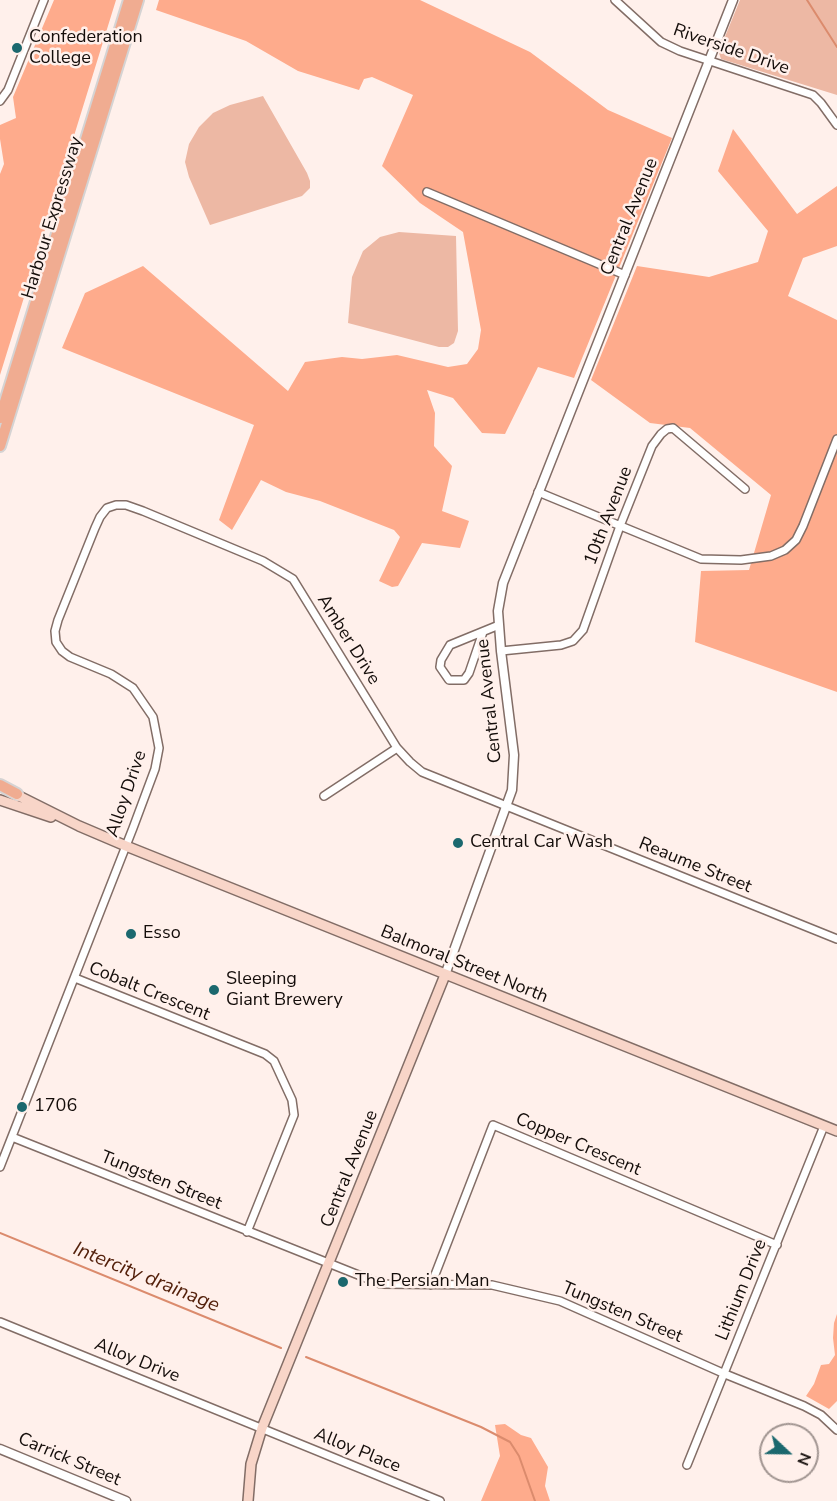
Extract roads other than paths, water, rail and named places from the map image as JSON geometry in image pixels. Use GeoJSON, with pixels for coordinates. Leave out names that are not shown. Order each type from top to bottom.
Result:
{"type":"FeatureCollection","features":[{"type":"Feature","properties":{"kind":"main road","name":"Harbour Expressway"},"geometry":{"type":"LineString","coordinates":[[0,418],[129,0]]}},
{"type":"Feature","properties":{"kind":"main road","name":"Harbour Expressway"},"geometry":{"type":"LineString","coordinates":[[0,446],[138,0]]}},
{"type":"Feature","properties":{"kind":"main road"},"geometry":{"type":"LineString","coordinates":[[0,786],[17,794]]}},
{"type":"Feature","properties":{"kind":"main road","name":"Balmoral Street North"},"geometry":{"type":"LineString","coordinates":[[17,794],[79,826],[126,846],[837,1131]]}},
{"type":"Feature","properties":{"kind":"main road","name":"Balmoral Street North"},"geometry":{"type":"LineString","coordinates":[[0,800],[79,826]]}},
{"type":"Feature","properties":{"kind":"main road","name":"Central Avenue"},"geometry":{"type":"LineString","coordinates":[[248,1501],[251,1464],[262,1428],[445,975]]}},
{"type":"Feature","properties":{"kind":"street"},"geometry":{"type":"LineString","coordinates":[[0,101],[8,90],[44,0]]}},
{"type":"Feature","properties":{"kind":"street","name":"Riverside Drive"},"geometry":{"type":"LineString","coordinates":[[615,0],[661,42],[680,51],[813,95],[837,125]]}},
{"type":"Feature","properties":{"kind":"street","name":"Central Avenue"},"geometry":{"type":"LineString","coordinates":[[445,975],[508,807],[512,790],[514,754],[499,625],[500,597],[505,576],[734,0]]}},
{"type":"Feature","properties":{"kind":"street"},"geometry":{"type":"LineString","coordinates":[[427,192],[625,275]]}},
{"type":"Feature","properties":{"kind":"street","name":"10th Avenue"},"geometry":{"type":"LineString","coordinates":[[501,651],[561,645],[573,641],[583,630],[620,526],[652,446],[667,429],[673,428],[745,489]]}},
{"type":"Feature","properties":{"kind":"street"},"geometry":{"type":"LineString","coordinates":[[538,492],[701,559],[741,560],[771,556],[784,550],[796,540],[837,439]]}},
{"type":"Feature","properties":{"kind":"street","name":"Alloy Drive"},"geometry":{"type":"LineString","coordinates":[[0,1167],[155,769],[159,748],[156,724],[148,708],[133,688],[111,674],[70,657],[62,651],[56,642],[55,631],[100,517],[107,508],[116,505],[126,505],[143,511]]}},
{"type":"Feature","properties":{"kind":"street","name":"Amber Drive"},"geometry":{"type":"LineString","coordinates":[[143,511],[263,561],[293,579],[398,748],[410,762],[422,772],[508,807]]}},
{"type":"Feature","properties":{"kind":"street"},"geometry":{"type":"LineString","coordinates":[[483,632],[469,673],[464,680],[449,680],[440,668],[441,660],[450,645],[499,625]]}},
{"type":"Feature","properties":{"kind":"street"},"geometry":{"type":"LineString","coordinates":[[324,796],[398,748]]}},
{"type":"Feature","properties":{"kind":"street","name":"Reaume Street"},"geometry":{"type":"LineString","coordinates":[[508,807],[837,939]]}},
{"type":"Feature","properties":{"kind":"street","name":"Cobalt Crescent"},"geometry":{"type":"LineString","coordinates":[[75,978],[264,1054],[274,1061],[292,1100],[294,1115],[248,1232]]}},
{"type":"Feature","properties":{"kind":"street","name":"Copper Crescent"},"geometry":{"type":"LineString","coordinates":[[431,1285],[493,1125],[777,1245]]}},
{"type":"Feature","properties":{"kind":"street","name":"Lithium Drive"},"geometry":{"type":"LineString","coordinates":[[687,1465],[824,1126]]}},
{"type":"Feature","properties":{"kind":"street","name":"Tungsten Street"},"geometry":{"type":"LineString","coordinates":[[12,1137],[381,1284],[492,1285],[560,1301],[725,1374],[804,1406],[821,1415],[837,1430]]}},
{"type":"Feature","properties":{"kind":"street","name":"Alloy Drive"},"geometry":{"type":"LineString","coordinates":[[0,1322],[262,1428]]}},
{"type":"Feature","properties":{"kind":"street","name":"Alloy Place"},"geometry":{"type":"LineString","coordinates":[[262,1428],[440,1501]]}},
{"type":"Feature","properties":{"kind":"street","name":"Carrick Street"},"geometry":{"type":"LineString","coordinates":[[0,1449],[126,1501]]}},
{"type":"Feature","properties":{"kind":"waterway"},"geometry":{"type":"LineString","coordinates":[[807,0],[837,47]]}},
{"type":"Feature","properties":{"kind":"waterway","name":"Intercity drainage"},"geometry":{"type":"LineString","coordinates":[[0,1233],[281,1348]]}},
{"type":"Feature","properties":{"kind":"waterway","name":"Intercity drainage"},"geometry":{"type":"LineString","coordinates":[[306,1357],[481,1427],[510,1442],[519,1456],[535,1501]]}},
{"type":"Feature","properties":{"kind":"place","name":"Confederation College"},"geometry":{"type":"Point","coordinates":[17,48]}},
{"type":"Feature","properties":{"kind":"place","name":"Central Car Wash"},"geometry":{"type":"Point","coordinates":[458,843]}},
{"type":"Feature","properties":{"kind":"place","name":"Esso"},"geometry":{"type":"Point","coordinates":[131,934]}},
{"type":"Feature","properties":{"kind":"place","name":"Sleeping Giant Brewery"},"geometry":{"type":"Point","coordinates":[214,990]}},
{"type":"Feature","properties":{"kind":"place","name":"1706"},"geometry":{"type":"Point","coordinates":[22,1107]}},
{"type":"Feature","properties":{"kind":"place","name":"The Persian Man"},"geometry":{"type":"Point","coordinates":[343,1282]}}]}
